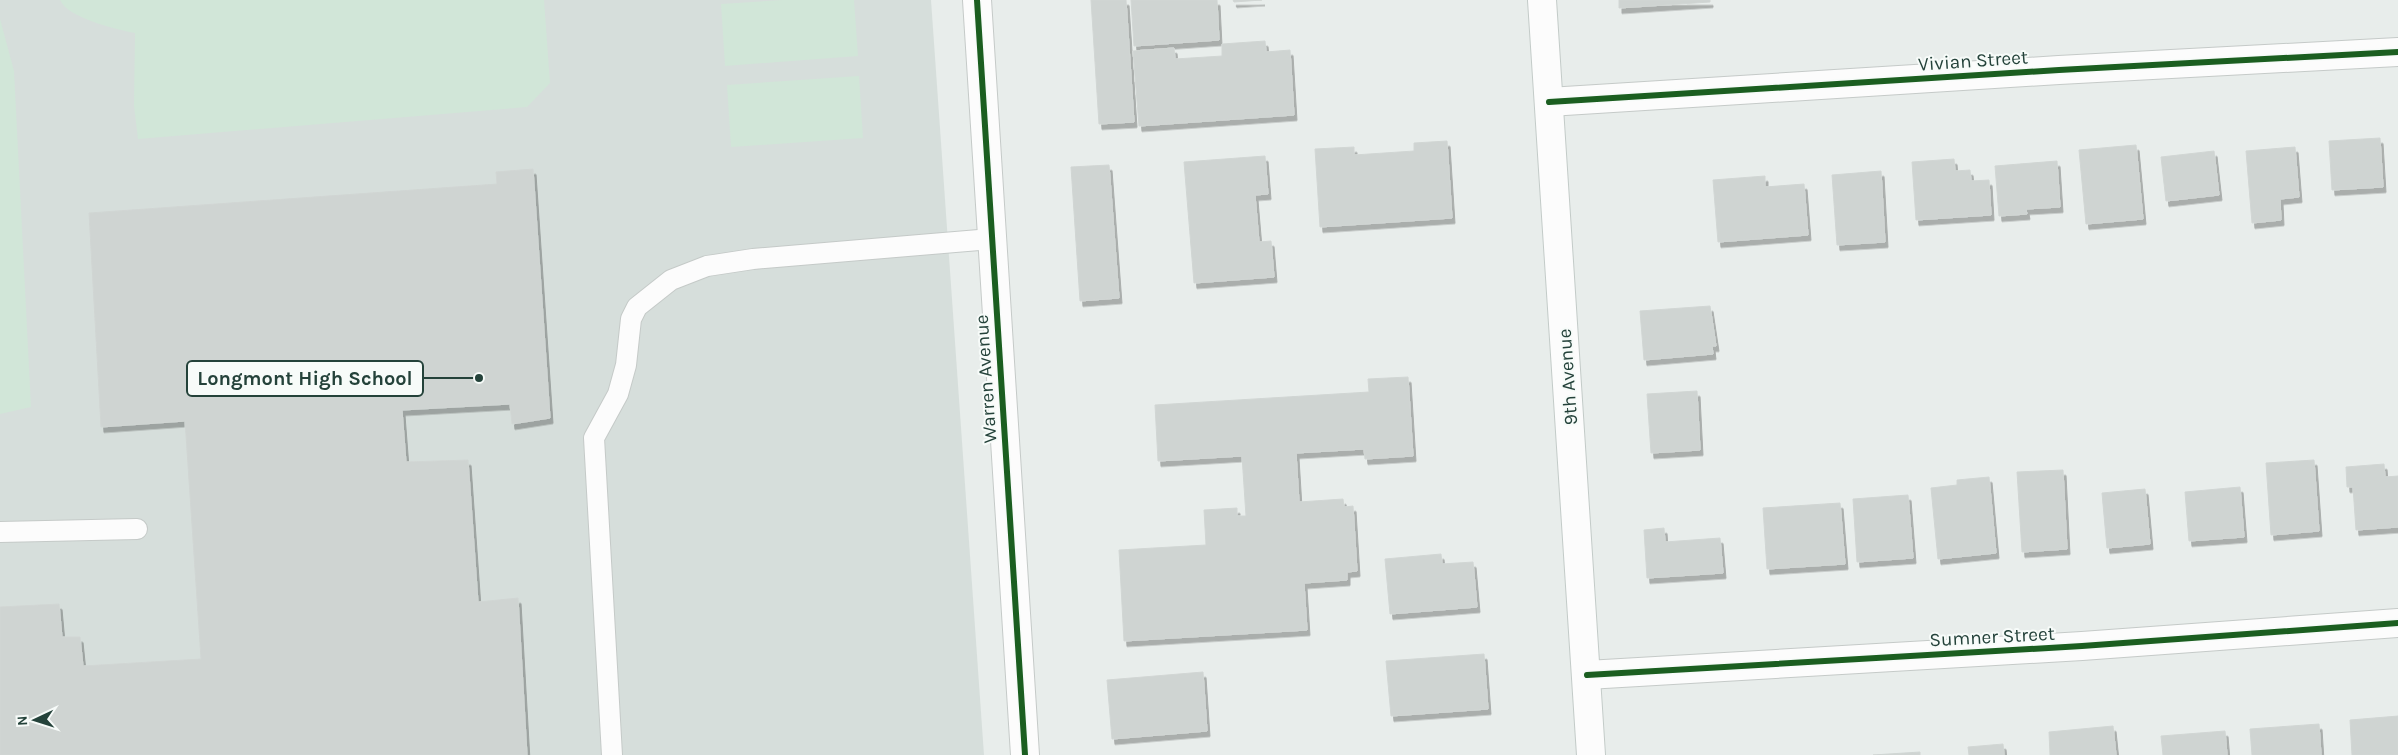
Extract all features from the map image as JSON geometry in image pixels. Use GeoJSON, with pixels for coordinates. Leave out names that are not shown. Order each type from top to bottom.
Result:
{"type":"FeatureCollection","features":[{"type":"Feature","properties":{"kind":"street","name":"Warren Avenue"},"geometry":{"type":"LineString","coordinates":[[977,0],[1025,755]]}},
{"type":"Feature","properties":{"kind":"street","name":"9th Avenue"},"geometry":{"type":"LineString","coordinates":[[1542,0],[1587,675],[1590,755]]}},
{"type":"Feature","properties":{"kind":"street","name":"Vivian Street"},"geometry":{"type":"LineString","coordinates":[[1549,102],[2059,70],[2398,52]]}},
{"type":"Feature","properties":{"kind":"street","name":"Sumner Street"},"geometry":{"type":"LineString","coordinates":[[1587,675],[2398,624]]}},
{"type":"Feature","properties":{"kind":"lane"},"geometry":{"type":"LineString","coordinates":[[612,755],[594,438],[618,394],[626,366],[631,319],[637,307],[671,280],[707,266],[753,259],[991,239]]}},
{"type":"Feature","properties":{"kind":"lane"},"geometry":{"type":"LineString","coordinates":[[0,532],[137,530]]}},
{"type":"Feature","properties":{"kind":"shaded area"},"geometry":{"type":"Polygon","coordinates":[[[0,0],[931,0],[984,755],[0,755],[0,0]]]}},
{"type":"Feature","properties":{"kind":"green space"},"geometry":{"type":"Polygon","coordinates":[[[60,0],[544,0],[550,83],[527,107],[138,139],[134,106],[135,33],[93,22],[72,12],[60,0]]]}},
{"type":"Feature","properties":{"kind":"green space"},"geometry":{"type":"Polygon","coordinates":[[[782,0],[854,0],[858,56],[725,66],[721,4],[782,0]]]}},
{"type":"Feature","properties":{"kind":"green space"},"geometry":{"type":"Polygon","coordinates":[[[0,19],[14,71],[31,407],[0,414],[0,19]]]}},
{"type":"Feature","properties":{"kind":"green space"},"geometry":{"type":"Polygon","coordinates":[[[859,76],[863,138],[731,147],[727,85],[859,76]]]}},
{"type":"Feature","properties":{"kind":"building"},"geometry":{"type":"Polygon","coordinates":[[[1091,0],[1126,0],[1134,122],[1099,124],[1091,0]]]}},
{"type":"Feature","properties":{"kind":"building"},"geometry":{"type":"Polygon","coordinates":[[[1131,0],[1217,0],[1219,40],[1134,46],[1131,0]]]}},
{"type":"Feature","properties":{"kind":"building"},"geometry":{"type":"Polygon","coordinates":[[[1233,0],[1262,0],[1234,2],[1233,0]]]}},
{"type":"Feature","properties":{"kind":"building"},"geometry":{"type":"Polygon","coordinates":[[[1619,0],[1710,0],[1710,2],[1619,8],[1619,0]]]}},
{"type":"Feature","properties":{"kind":"building"},"geometry":{"type":"Polygon","coordinates":[[[1265,41],[1266,52],[1290,50],[1294,115],[1139,126],[1133,51],[1174,48],[1175,59],[1222,56],[1222,44],[1265,41]]]}},
{"type":"Feature","properties":{"kind":"building"},"geometry":{"type":"Polygon","coordinates":[[[2380,138],[2383,187],[2332,190],[2329,141],[2380,138]]]}},
{"type":"Feature","properties":{"kind":"building"},"geometry":{"type":"Polygon","coordinates":[[[1447,141],[1452,218],[1320,227],[1315,149],[1354,147],[1354,155],[1414,151],[1414,143],[1447,141]]]}},
{"type":"Feature","properties":{"kind":"building"},"geometry":{"type":"Polygon","coordinates":[[[2136,145],[2143,219],[2086,224],[2079,150],[2136,145]]]}},
{"type":"Feature","properties":{"kind":"building"},"geometry":{"type":"Polygon","coordinates":[[[2295,147],[2299,197],[2280,199],[2281,220],[2252,223],[2246,151],[2295,147]]]}},
{"type":"Feature","properties":{"kind":"building"},"geometry":{"type":"Polygon","coordinates":[[[2214,151],[2219,195],[2166,201],[2161,157],[2214,151]]]}},
{"type":"Feature","properties":{"kind":"building"},"geometry":{"type":"Polygon","coordinates":[[[1265,156],[1268,194],[1255,195],[1259,242],[1271,241],[1274,277],[1194,283],[1184,162],[1265,156]]]}},
{"type":"Feature","properties":{"kind":"building"},"geometry":{"type":"Polygon","coordinates":[[[1954,159],[1955,171],[1970,170],[1971,181],[1989,180],[1991,215],[1916,220],[1912,162],[1954,159]]]}},
{"type":"Feature","properties":{"kind":"building"},"geometry":{"type":"Polygon","coordinates":[[[2057,161],[2060,207],[2026,209],[2027,214],[1999,216],[1995,166],[2057,161]]]}},
{"type":"Feature","properties":{"kind":"building"},"geometry":{"type":"Polygon","coordinates":[[[1109,165],[1119,298],[1080,301],[1071,167],[1109,165]]]}},
{"type":"Feature","properties":{"kind":"building"},"geometry":{"type":"Polygon","coordinates":[[[533,169],[550,418],[512,424],[510,404],[402,410],[406,462],[468,460],[478,602],[518,598],[527,755],[0,755],[0,607],[59,604],[62,637],[80,637],[83,666],[201,659],[185,421],[101,427],[89,213],[497,184],[496,172],[533,169]]]}},
{"type":"Feature","properties":{"kind":"building"},"geometry":{"type":"Polygon","coordinates":[[[1881,171],[1885,242],[1837,245],[1832,175],[1881,171]]]}},
{"type":"Feature","properties":{"kind":"building"},"geometry":{"type":"Polygon","coordinates":[[[1765,176],[1765,187],[1804,184],[1808,235],[1718,242],[1713,180],[1765,176]]]}},
{"type":"Feature","properties":{"kind":"building"},"geometry":{"type":"Polygon","coordinates":[[[1710,306],[1716,346],[1712,346],[1713,354],[1644,360],[1640,311],[1710,306]]]}},
{"type":"Feature","properties":{"kind":"building"},"geometry":{"type":"Polygon","coordinates":[[[1408,377],[1413,456],[1365,459],[1364,449],[1296,453],[1299,502],[1343,499],[1344,507],[1353,506],[1357,571],[1347,572],[1347,580],[1304,583],[1307,630],[1124,641],[1119,550],[1206,545],[1204,510],[1237,508],[1237,516],[1246,516],[1242,456],[1158,461],[1155,405],[1369,392],[1368,379],[1408,377]]]}},
{"type":"Feature","properties":{"kind":"building"},"geometry":{"type":"Polygon","coordinates":[[[1697,391],[1700,450],[1651,453],[1647,394],[1697,391]]]}},
{"type":"Feature","properties":{"kind":"building"},"geometry":{"type":"Polygon","coordinates":[[[2314,460],[2319,531],[2271,535],[2266,463],[2314,460]]]}},
{"type":"Feature","properties":{"kind":"building"},"geometry":{"type":"Polygon","coordinates":[[[2384,464],[2385,477],[2398,476],[2398,527],[2356,530],[2353,487],[2347,487],[2346,467],[2384,464]]]}},
{"type":"Feature","properties":{"kind":"building"},"geometry":{"type":"Polygon","coordinates":[[[2063,470],[2067,549],[2022,552],[2017,472],[2063,470]]]}},
{"type":"Feature","properties":{"kind":"building"},"geometry":{"type":"Polygon","coordinates":[[[1989,477],[1996,553],[1938,559],[1931,488],[1957,485],[1957,480],[1989,477]]]}},
{"type":"Feature","properties":{"kind":"building"},"geometry":{"type":"Polygon","coordinates":[[[2240,487],[2244,537],[2189,541],[2185,492],[2240,487]]]}},
{"type":"Feature","properties":{"kind":"building"},"geometry":{"type":"Polygon","coordinates":[[[2145,489],[2150,544],[2107,548],[2102,493],[2145,489]]]}},
{"type":"Feature","properties":{"kind":"building"},"geometry":{"type":"Polygon","coordinates":[[[1908,495],[1913,558],[1857,562],[1853,499],[1908,495]]]}},
{"type":"Feature","properties":{"kind":"building"},"geometry":{"type":"Polygon","coordinates":[[[1840,503],[1845,564],[1767,569],[1763,508],[1840,503]]]}},
{"type":"Feature","properties":{"kind":"building"},"geometry":{"type":"Polygon","coordinates":[[[1664,528],[1665,542],[1720,538],[1723,573],[1647,578],[1644,530],[1664,528]]]}},
{"type":"Feature","properties":{"kind":"building"},"geometry":{"type":"Polygon","coordinates":[[[1441,554],[1442,564],[1473,562],[1477,607],[1390,614],[1385,559],[1441,554]]]}},
{"type":"Feature","properties":{"kind":"building"},"geometry":{"type":"Polygon","coordinates":[[[1484,654],[1488,709],[1391,716],[1386,661],[1484,654]]]}},
{"type":"Feature","properties":{"kind":"building"},"geometry":{"type":"Polygon","coordinates":[[[1203,672],[1207,731],[1112,739],[1107,680],[1203,672]]]}},
{"type":"Feature","properties":{"kind":"building"},"geometry":{"type":"Polygon","coordinates":[[[2398,716],[2398,755],[2352,755],[2350,720],[2398,716]]]}},
{"type":"Feature","properties":{"kind":"building"},"geometry":{"type":"Polygon","coordinates":[[[2319,724],[2321,755],[2252,755],[2250,729],[2319,724]]]}},
{"type":"Feature","properties":{"kind":"building"},"geometry":{"type":"Polygon","coordinates":[[[2113,726],[2116,755],[2050,755],[2049,732],[2113,726]]]}},
{"type":"Feature","properties":{"kind":"building"},"geometry":{"type":"Polygon","coordinates":[[[2225,731],[2227,755],[2163,755],[2161,736],[2225,731]]]}},
{"type":"Feature","properties":{"kind":"building"},"geometry":{"type":"Polygon","coordinates":[[[2003,744],[2004,755],[1969,755],[1968,747],[2003,744]]]}},
{"type":"Feature","properties":{"kind":"building"},"geometry":{"type":"Polygon","coordinates":[[[1920,752],[1920,755],[1873,755],[1920,752]]]}},
{"type":"Feature","properties":{"kind":"cycle path"},"geometry":{"type":"LineString","coordinates":[[977,0],[1025,755]]}},
{"type":"Feature","properties":{"kind":"cycle path"},"geometry":{"type":"LineString","coordinates":[[1549,102],[2059,70],[2398,52]]}},
{"type":"Feature","properties":{"kind":"cycle path"},"geometry":{"type":"LineString","coordinates":[[1587,675],[2082,646],[2398,623]]}},
{"type":"Feature","properties":{"kind":"place","name":"Longmont High School"},"geometry":{"type":"Point","coordinates":[479,378]}}]}
